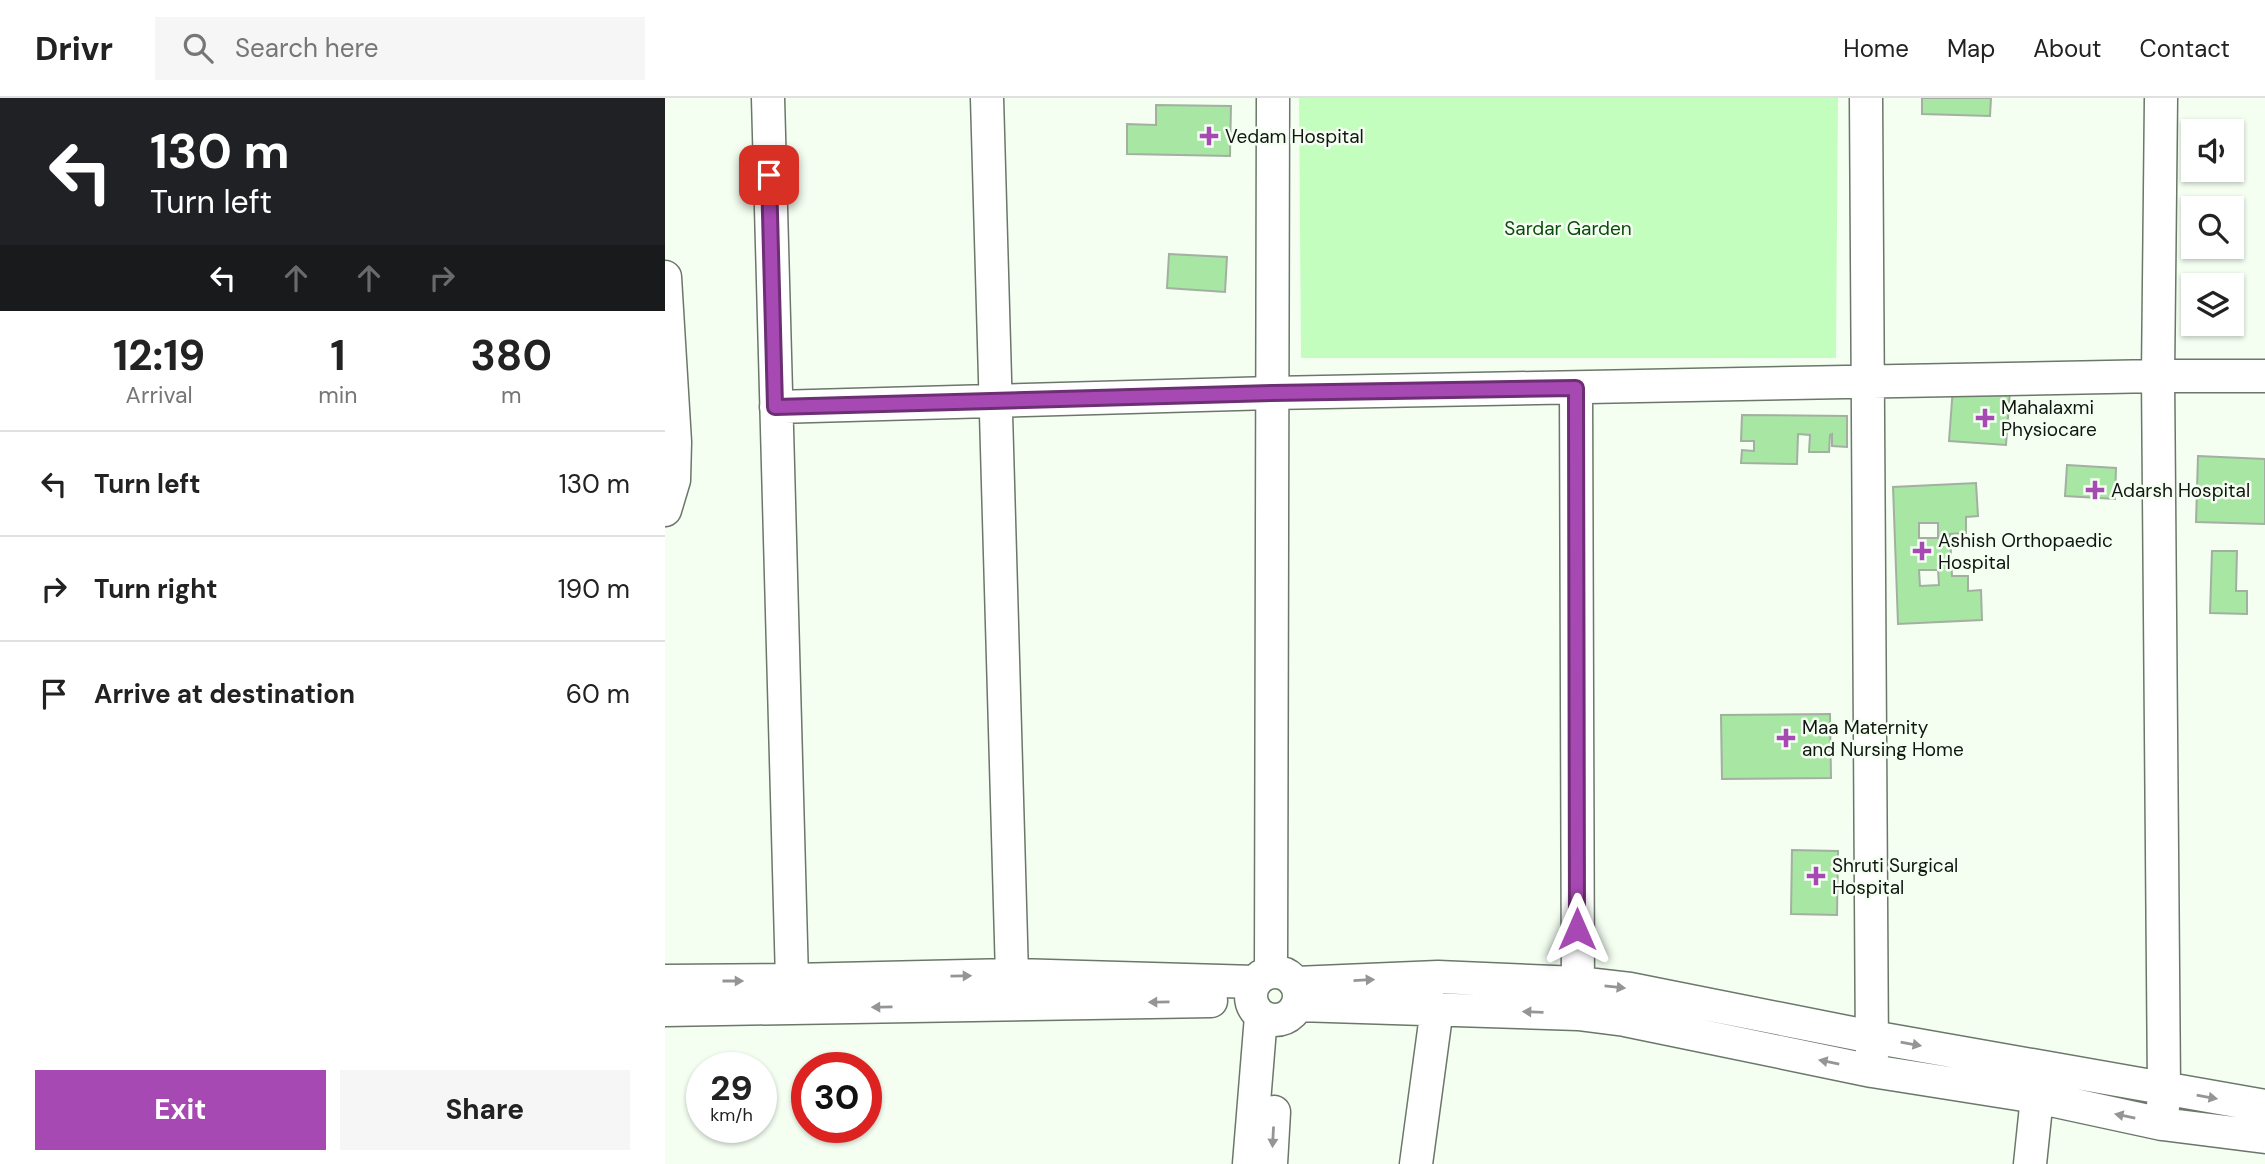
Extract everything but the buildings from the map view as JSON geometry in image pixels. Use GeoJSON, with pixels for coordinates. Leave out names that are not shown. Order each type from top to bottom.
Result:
{"type":"FeatureCollection","features":[{"type":"Feature","properties":{"kind":"street"},"geometry":{"type":"LineString","coordinates":[[768,98],[792,980]]}},
{"type":"Feature","properties":{"kind":"street"},"geometry":{"type":"LineString","coordinates":[[987,98],[1012,975]]}},
{"type":"Feature","properties":{"kind":"street"},"geometry":{"type":"LineString","coordinates":[[1271,1164],[1273,98]]}},
{"type":"Feature","properties":{"kind":"street"},"geometry":{"type":"LineString","coordinates":[[1866,98],[1872,1071]]}},
{"type":"Feature","properties":{"kind":"street"},"geometry":{"type":"LineString","coordinates":[[2161,98],[2158,376],[2164,1089],[2162,1124]]}},
{"type":"Feature","properties":{"kind":"street"},"geometry":{"type":"LineString","coordinates":[[665,277],[675,442],[674,480],[665,510]]}},
{"type":"Feature","properties":{"kind":"street"},"geometry":{"type":"LineString","coordinates":[[775,407],[1272,393],[2265,376]]}},
{"type":"Feature","properties":{"kind":"street"},"geometry":{"type":"LineString","coordinates":[[1576,388],[1578,998]]}},
{"type":"Feature","properties":{"kind":"street"},"geometry":{"type":"LineString","coordinates":[[665,981],[1012,975],[1403,1009],[1578,998],[1630,989],[1872,1037],[2265,1106]]}},
{"type":"Feature","properties":{"kind":"street"},"geometry":{"type":"LineString","coordinates":[[665,1010],[1273,997],[1438,977],[1578,998],[1625,1020],[1872,1071],[2037,1097],[2162,1124],[2265,1137]]}},
{"type":"Feature","properties":{"kind":"street"},"geometry":{"type":"LineString","coordinates":[[1249,1164],[1273,997]]}},
{"type":"Feature","properties":{"kind":"street"},"geometry":{"type":"LineString","coordinates":[[1416,1164],[1437,1008]]}},
{"type":"Feature","properties":{"kind":"street"},"geometry":{"type":"LineString","coordinates":[[2030,1164],[2037,1097]]}},
{"type":"Feature","properties":{"kind":"green space","name":"Sardar Garden"},"geometry":{"type":"Polygon","coordinates":[[[1299,98],[1838,98],[1836,358],[1301,358],[1299,98]]]}},
{"type":"Feature","properties":{"kind":"place","name":"Vedam Hospital"},"geometry":{"type":"Point","coordinates":[1209,136]}},
{"type":"Feature","properties":{"kind":"place","name":"Mahalaxmi Physiocare"},"geometry":{"type":"Point","coordinates":[1985,418]}},
{"type":"Feature","properties":{"kind":"place","name":"Adarsh Hospital"},"geometry":{"type":"Point","coordinates":[2095,490]}},
{"type":"Feature","properties":{"kind":"place","name":"Ashish Orthopaedic Hospital"},"geometry":{"type":"Point","coordinates":[1922,551]}},
{"type":"Feature","properties":{"kind":"place","name":"Maa Maternity and Nursing Home"},"geometry":{"type":"Point","coordinates":[1786,738]}},
{"type":"Feature","properties":{"kind":"place","name":"Shruti Surgical Hospital"},"geometry":{"type":"Point","coordinates":[1816,876]}},
{"type":"Feature","properties":{"kind":"route"},"geometry":{"type":"LineString","coordinates":[[769,175],[775,407],[1272,393],[1576,388],[1577,929]]}}]}
